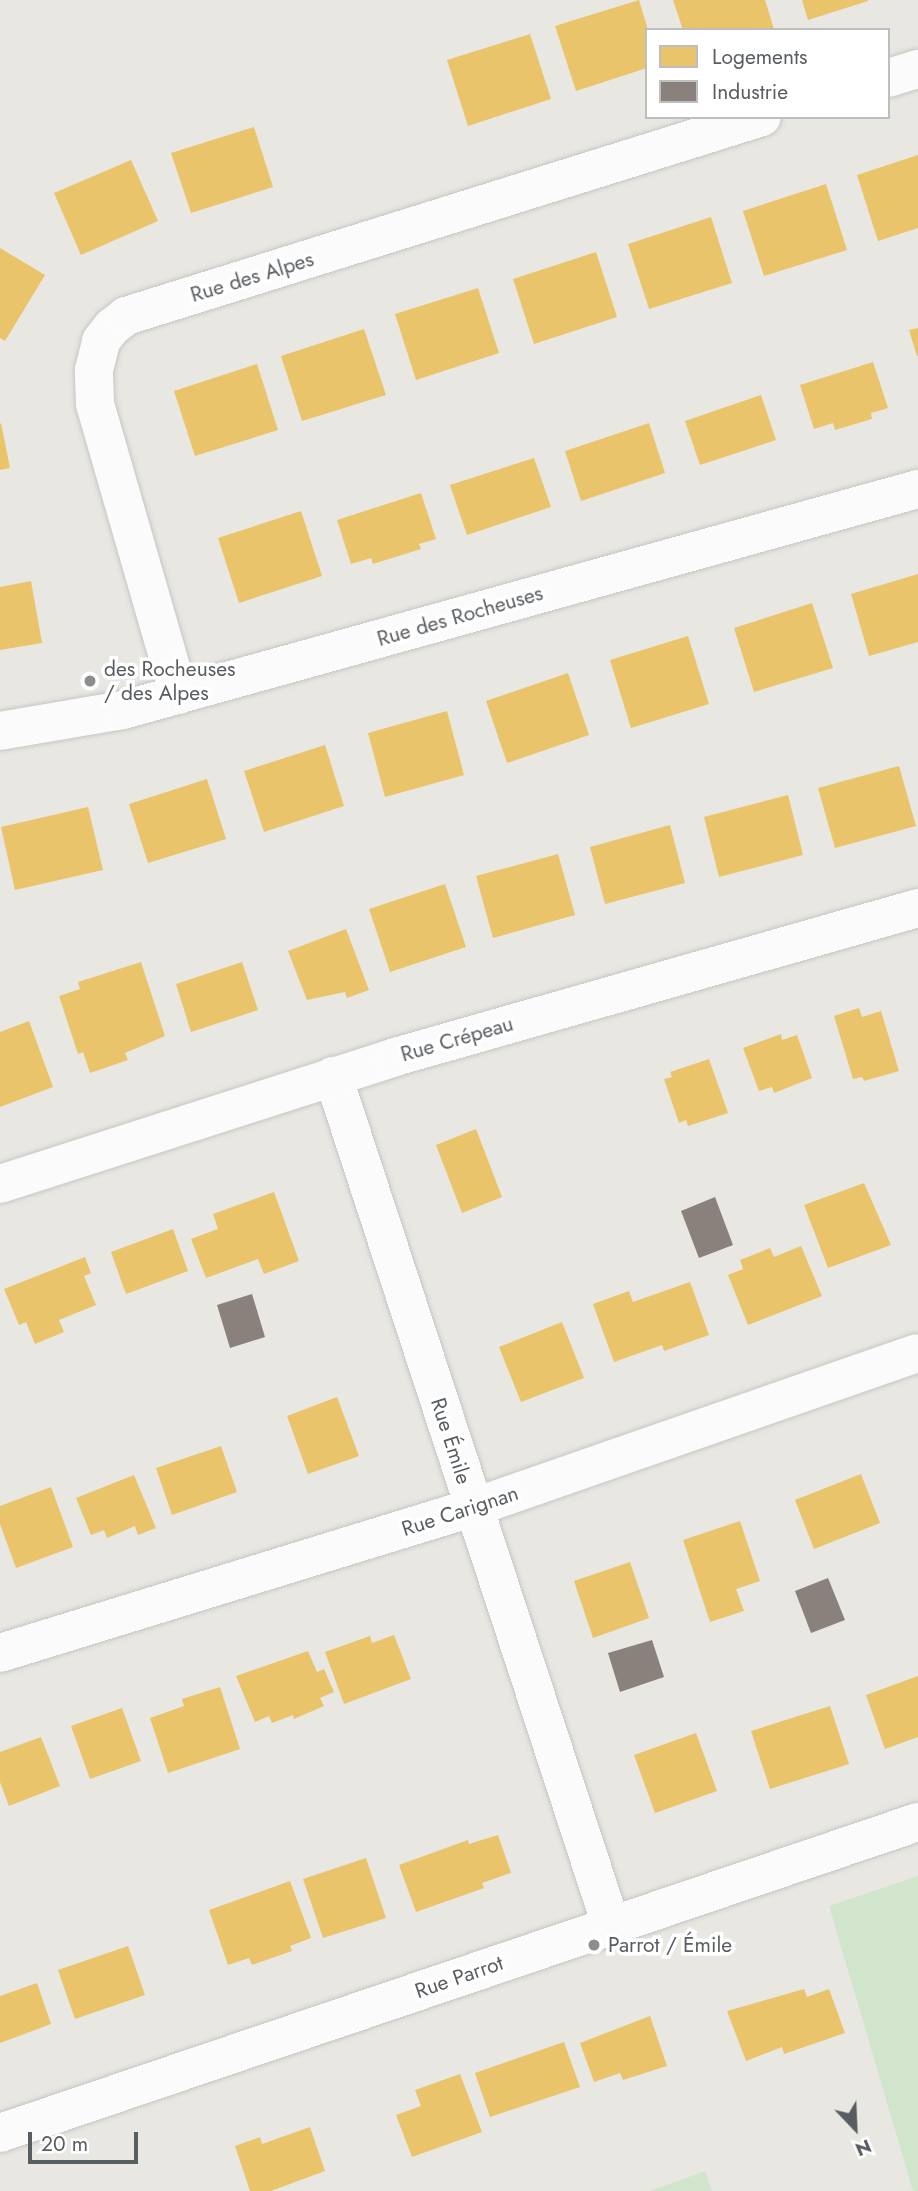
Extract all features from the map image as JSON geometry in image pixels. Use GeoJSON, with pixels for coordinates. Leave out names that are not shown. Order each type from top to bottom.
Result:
{"type":"FeatureCollection","features":[{"type":"Feature","properties":{"kind":"street"},"geometry":{"type":"LineString","coordinates":[[890,77],[918,69]]}},
{"type":"Feature","properties":{"kind":"street","name":"Rue des Alpes"},"geometry":{"type":"LineString","coordinates":[[179,695],[95,404],[94,370],[101,341],[112,327],[127,316],[756,119]]}},
{"type":"Feature","properties":{"kind":"street","name":"Rue des Rocheuses"},"geometry":{"type":"LineString","coordinates":[[0,731],[123,710],[918,489]]}},
{"type":"Feature","properties":{"kind":"street","name":"Rue Crépeau"},"geometry":{"type":"LineString","coordinates":[[0,1184],[333,1076],[918,908]]}},
{"type":"Feature","properties":{"kind":"street","name":"Rue Émile"},"geometry":{"type":"LineString","coordinates":[[333,1076],[472,1508],[611,1925]]}},
{"type":"Feature","properties":{"kind":"street","name":"Rue Carignan"},"geometry":{"type":"LineString","coordinates":[[0,1653],[472,1508],[916,1353]]}},
{"type":"Feature","properties":{"kind":"street","name":"Rue Parrot"},"geometry":{"type":"LineString","coordinates":[[0,2133],[918,1822]]}},
{"type":"Feature","properties":{"kind":"green space"},"geometry":{"type":"Polygon","coordinates":[[[918,1876],[918,2191],[913,2191],[829,1906],[918,1876]]]}},
{"type":"Feature","properties":{"kind":"green space"},"geometry":{"type":"Polygon","coordinates":[[[705,2171],[712,2191],[650,2191],[705,2171]]]}},
{"type":"Feature","properties":{"kind":"building: Logements"},"geometry":{"type":"Polygon","coordinates":[[[639,0],[647,28],[645,28],[645,69],[576,91],[555,26],[639,0]]]}},
{"type":"Feature","properties":{"kind":"building: Logements"},"geometry":{"type":"Polygon","coordinates":[[[673,0],[765,0],[774,28],[682,28],[673,0]]]}},
{"type":"Feature","properties":{"kind":"building: Logements"},"geometry":{"type":"Polygon","coordinates":[[[802,0],[868,0],[868,1],[808,20],[802,0]]]}},
{"type":"Feature","properties":{"kind":"building: Logements"},"geometry":{"type":"Polygon","coordinates":[[[530,34],[551,99],[468,126],[447,60],[530,34]]]}},
{"type":"Feature","properties":{"kind":"building: Logements"},"geometry":{"type":"Polygon","coordinates":[[[254,127],[273,187],[191,213],[171,153],[254,127]]]}},
{"type":"Feature","properties":{"kind":"building: Logements"},"geometry":{"type":"Polygon","coordinates":[[[918,155],[918,228],[878,241],[857,175],[918,155]]]}},
{"type":"Feature","properties":{"kind":"building: Logements"},"geometry":{"type":"Polygon","coordinates":[[[131,160],[158,221],[81,255],[54,193],[131,160]]]}},
{"type":"Feature","properties":{"kind":"building: Logements"},"geometry":{"type":"Polygon","coordinates":[[[826,184],[847,250],[764,276],[743,211],[826,184]]]}},
{"type":"Feature","properties":{"kind":"building: Logements"},"geometry":{"type":"Polygon","coordinates":[[[711,217],[732,283],[649,309],[628,244],[711,217]]]}},
{"type":"Feature","properties":{"kind":"building: Logements"},"geometry":{"type":"Polygon","coordinates":[[[0,248],[45,275],[5,341],[0,338],[0,248]]]}},
{"type":"Feature","properties":{"kind":"building: Logements"},"geometry":{"type":"Polygon","coordinates":[[[596,252],[617,317],[534,344],[513,279],[596,252]]]}},
{"type":"Feature","properties":{"kind":"building: Logements"},"geometry":{"type":"Polygon","coordinates":[[[478,288],[499,353],[416,380],[395,314],[478,288]]]}},
{"type":"Feature","properties":{"kind":"building: Logements"},"geometry":{"type":"Polygon","coordinates":[[[918,328],[918,356],[917,356],[909,330],[918,328]]]}},
{"type":"Feature","properties":{"kind":"building: Logements"},"geometry":{"type":"Polygon","coordinates":[[[364,329],[386,395],[302,421],[281,356],[364,329]]]}},
{"type":"Feature","properties":{"kind":"building: Logements"},"geometry":{"type":"Polygon","coordinates":[[[873,362],[888,408],[871,413],[872,419],[835,430],[833,423],[814,429],[800,385],[873,362]]]}},
{"type":"Feature","properties":{"kind":"building: Logements"},"geometry":{"type":"Polygon","coordinates":[[[257,364],[278,430],[195,456],[174,391],[257,364]]]}},
{"type":"Feature","properties":{"kind":"building: Logements"},"geometry":{"type":"Polygon","coordinates":[[[761,395],[776,440],[700,465],[685,421],[761,395]]]}},
{"type":"Feature","properties":{"kind":"building: Logements"},"geometry":{"type":"Polygon","coordinates":[[[649,423],[665,473],[581,501],[565,451],[649,423]]]}},
{"type":"Feature","properties":{"kind":"building: Logements"},"geometry":{"type":"Polygon","coordinates":[[[0,424],[10,468],[0,470],[0,424]]]}},
{"type":"Feature","properties":{"kind":"building: Logements"},"geometry":{"type":"Polygon","coordinates":[[[534,458],[551,507],[467,535],[450,485],[534,458]]]}},
{"type":"Feature","properties":{"kind":"building: Logements"},"geometry":{"type":"Polygon","coordinates":[[[421,493],[436,539],[419,544],[421,549],[373,564],[371,558],[351,564],[337,520],[421,493]]]}},
{"type":"Feature","properties":{"kind":"building: Logements"},"geometry":{"type":"Polygon","coordinates":[[[301,511],[322,576],[239,603],[218,538],[301,511]]]}},
{"type":"Feature","properties":{"kind":"building: Logements"},"geometry":{"type":"Polygon","coordinates":[[[918,574],[918,642],[869,656],[851,594],[918,574]]]}},
{"type":"Feature","properties":{"kind":"building: Logements"},"geometry":{"type":"Polygon","coordinates":[[[31,581],[42,643],[0,650],[0,587],[31,581]]]}},
{"type":"Feature","properties":{"kind":"building: Logements"},"geometry":{"type":"Polygon","coordinates":[[[812,603],[833,668],[754,692],[734,628],[812,603]]]}},
{"type":"Feature","properties":{"kind":"building: Logements"},"geometry":{"type":"Polygon","coordinates":[[[688,636],[709,704],[631,728],[610,660],[688,636]]]}},
{"type":"Feature","properties":{"kind":"building: Logements"},"geometry":{"type":"Polygon","coordinates":[[[568,673],[589,735],[507,763],[486,701],[568,673]]]}},
{"type":"Feature","properties":{"kind":"building: Logements"},"geometry":{"type":"Polygon","coordinates":[[[447,711],[464,775],[385,797],[368,733],[447,711]]]}},
{"type":"Feature","properties":{"kind":"building: Logements"},"geometry":{"type":"Polygon","coordinates":[[[325,745],[344,806],[264,832],[244,771],[325,745]]]}},
{"type":"Feature","properties":{"kind":"building: Logements"},"geometry":{"type":"Polygon","coordinates":[[[899,766],[916,826],[835,848],[818,788],[899,766]]]}},
{"type":"Feature","properties":{"kind":"building: Logements"},"geometry":{"type":"Polygon","coordinates":[[[207,779],[226,839],[148,863],[129,804],[207,779]]]}},
{"type":"Feature","properties":{"kind":"building: Logements"},"geometry":{"type":"Polygon","coordinates":[[[788,795],[803,855],[719,877],[704,817],[788,795]]]}},
{"type":"Feature","properties":{"kind":"building: Logements"},"geometry":{"type":"Polygon","coordinates":[[[88,807],[103,870],[15,890],[1,827],[88,807]]]}},
{"type":"Feature","properties":{"kind":"building: Logements"},"geometry":{"type":"Polygon","coordinates":[[[670,825],[685,883],[605,904],[590,847],[670,825]]]}},
{"type":"Feature","properties":{"kind":"building: Logements"},"geometry":{"type":"Polygon","coordinates":[[[558,854],[575,915],[493,938],[476,876],[558,854]]]}},
{"type":"Feature","properties":{"kind":"building: Logements"},"geometry":{"type":"Polygon","coordinates":[[[445,884],[466,947],[390,972],[369,909],[445,884]]]}},
{"type":"Feature","properties":{"kind":"building: Logements"},"geometry":{"type":"Polygon","coordinates":[[[346,929],[369,990],[347,998],[345,992],[307,1000],[288,951],[346,929]]]}},
{"type":"Feature","properties":{"kind":"building: Logements"},"geometry":{"type":"Polygon","coordinates":[[[141,962],[165,1036],[125,1053],[128,1060],[90,1073],[83,1052],[78,1054],[59,996],[80,989],[78,982],[141,962]]]}},
{"type":"Feature","properties":{"kind":"building: Logements"},"geometry":{"type":"Polygon","coordinates":[[[242,962],[258,1010],[191,1032],[176,984],[242,962]]]}},
{"type":"Feature","properties":{"kind":"building: Logements"},"geometry":{"type":"Polygon","coordinates":[[[859,1008],[862,1017],[881,1011],[899,1071],[864,1081],[862,1077],[853,1079],[834,1016],[859,1008]]]}},
{"type":"Feature","properties":{"kind":"building: Logements"},"geometry":{"type":"Polygon","coordinates":[[[29,1021],[53,1087],[0,1107],[0,1032],[29,1021]]]}},
{"type":"Feature","properties":{"kind":"building: Logements"},"geometry":{"type":"Polygon","coordinates":[[[781,1034],[782,1040],[797,1035],[812,1078],[774,1093],[772,1087],[759,1091],[743,1048],[781,1034]]]}},
{"type":"Feature","properties":{"kind":"building: Logements"},"geometry":{"type":"Polygon","coordinates":[[[709,1059],[728,1113],[688,1126],[686,1120],[679,1123],[664,1079],[672,1077],[670,1072],[709,1059]]]}},
{"type":"Feature","properties":{"kind":"building: Logements"},"geometry":{"type":"Polygon","coordinates":[[[476,1129],[502,1197],[462,1213],[436,1145],[476,1129]]]}},
{"type":"Feature","properties":{"kind":"building: Logements"},"geometry":{"type":"Polygon","coordinates":[[[864,1183],[891,1245],[828,1268],[804,1205],[864,1183]]]}},
{"type":"Feature","properties":{"kind":"building: Logements"},"geometry":{"type":"Polygon","coordinates":[[[274,1192],[299,1261],[264,1274],[258,1259],[206,1278],[191,1239],[218,1229],[213,1214],[274,1192]]]}},
{"type":"Feature","properties":{"kind":"building: Logements"},"geometry":{"type":"Polygon","coordinates":[[[173,1229],[188,1271],[126,1294],[111,1252],[173,1229]]]}},
{"type":"Feature","properties":{"kind":"building: Logements"},"geometry":{"type":"Polygon","coordinates":[[[801,1246],[822,1296],[748,1325],[728,1275],[743,1269],[740,1260],[770,1248],[774,1257],[801,1246]]]}},
{"type":"Feature","properties":{"kind":"building: Logements"},"geometry":{"type":"Polygon","coordinates":[[[85,1257],[91,1273],[84,1276],[96,1305],[59,1320],[64,1332],[35,1344],[26,1322],[19,1325],[4,1289],[85,1257]]]}},
{"type":"Feature","properties":{"kind":"building: Logements"},"geometry":{"type":"Polygon","coordinates":[[[690,1282],[709,1335],[664,1351],[662,1345],[614,1362],[593,1304],[629,1291],[633,1302],[690,1282]]]}},
{"type":"Feature","properties":{"kind":"building: Logements"},"geometry":{"type":"Polygon","coordinates":[[[562,1322],[584,1378],[521,1402],[499,1347],[562,1322]]]}},
{"type":"Feature","properties":{"kind":"building: Logements"},"geometry":{"type":"Polygon","coordinates":[[[337,1397],[359,1456],[308,1474],[287,1416],[337,1397]]]}},
{"type":"Feature","properties":{"kind":"building: Logements"},"geometry":{"type":"Polygon","coordinates":[[[221,1446],[237,1492],[172,1515],[156,1468],[221,1446]]]}},
{"type":"Feature","properties":{"kind":"building: Logements"},"geometry":{"type":"Polygon","coordinates":[[[861,1474],[880,1523],[814,1549],[795,1500],[861,1474]]]}},
{"type":"Feature","properties":{"kind":"building: Logements"},"geometry":{"type":"Polygon","coordinates":[[[134,1475],[156,1528],[138,1535],[135,1526],[107,1538],[104,1530],[91,1535],[76,1498],[134,1475]]]}},
{"type":"Feature","properties":{"kind":"building: Logements"},"geometry":{"type":"Polygon","coordinates":[[[51,1487],[73,1547],[16,1568],[0,1524],[0,1506],[51,1487]]]}},
{"type":"Feature","properties":{"kind":"building: Logements"},"geometry":{"type":"Polygon","coordinates":[[[740,1521],[760,1581],[736,1589],[744,1611],[710,1622],[683,1540],[740,1521]]]}},
{"type":"Feature","properties":{"kind":"building: Logements"},"geometry":{"type":"Polygon","coordinates":[[[630,1562],[649,1618],[593,1638],[574,1581],[630,1562]]]}},
{"type":"Feature","properties":{"kind":"building: Logements"},"geometry":{"type":"Polygon","coordinates":[[[394,1635],[411,1679],[344,1704],[325,1652],[370,1636],[372,1643],[394,1635]]]}},
{"type":"Feature","properties":{"kind":"building: Logements"},"geometry":{"type":"Polygon","coordinates":[[[308,1651],[317,1672],[324,1669],[334,1692],[320,1698],[324,1706],[294,1719],[293,1715],[272,1723],[269,1716],[255,1722],[236,1676],[308,1651]]]}},
{"type":"Feature","properties":{"kind":"building: Logements"},"geometry":{"type":"Polygon","coordinates":[[[918,1676],[918,1737],[885,1749],[866,1695],[918,1676]]]}},
{"type":"Feature","properties":{"kind":"building: Logements"},"geometry":{"type":"Polygon","coordinates":[[[220,1687],[240,1749],[168,1773],[150,1718],[184,1706],[182,1699],[220,1687]]]}},
{"type":"Feature","properties":{"kind":"building: Logements"},"geometry":{"type":"Polygon","coordinates":[[[830,1706],[849,1764],[770,1789],[751,1731],[830,1706]]]}},
{"type":"Feature","properties":{"kind":"building: Logements"},"geometry":{"type":"Polygon","coordinates":[[[122,1708],[141,1761],[90,1779],[71,1726],[122,1708]]]}},
{"type":"Feature","properties":{"kind":"building: Logements"},"geometry":{"type":"Polygon","coordinates":[[[696,1733],[717,1791],[655,1813],[634,1755],[696,1733]]]}},
{"type":"Feature","properties":{"kind":"building: Logements"},"geometry":{"type":"Polygon","coordinates":[[[41,1737],[60,1786],[9,1806],[0,1782],[0,1752],[41,1737]]]}},
{"type":"Feature","properties":{"kind":"building: Logements"},"geometry":{"type":"Polygon","coordinates":[[[498,1835],[511,1873],[482,1883],[484,1888],[416,1912],[399,1865],[468,1840],[469,1844],[498,1835]]]}},
{"type":"Feature","properties":{"kind":"building: Logements"},"geometry":{"type":"Polygon","coordinates":[[[366,1858],[386,1918],[323,1938],[303,1879],[366,1858]]]}},
{"type":"Feature","properties":{"kind":"building: Logements"},"geometry":{"type":"Polygon","coordinates":[[[290,1881],[311,1938],[290,1946],[292,1951],[252,1965],[249,1958],[228,1965],[209,1910],[290,1881]]]}},
{"type":"Feature","properties":{"kind":"building: Logements"},"geometry":{"type":"Polygon","coordinates":[[[128,1946],[145,1995],[75,2019],[58,1970],[128,1946]]]}},
{"type":"Feature","properties":{"kind":"building: Logements"},"geometry":{"type":"Polygon","coordinates":[[[37,1983],[51,2024],[0,2043],[0,1996],[37,1983]]]}},
{"type":"Feature","properties":{"kind":"building: Logements"},"geometry":{"type":"Polygon","coordinates":[[[804,1989],[807,1997],[829,1989],[845,2033],[784,2054],[782,2047],[746,2061],[727,2011],[804,1989]]]}},
{"type":"Feature","properties":{"kind":"building: Logements"},"geometry":{"type":"Polygon","coordinates":[[[650,2016],[667,2066],[623,2080],[620,2073],[594,2082],[580,2043],[650,2016]]]}},
{"type":"Feature","properties":{"kind":"building: Logements"},"geometry":{"type":"Polygon","coordinates":[[[564,2042],[580,2087],[490,2117],[475,2073],[564,2042]]]}},
{"type":"Feature","properties":{"kind":"building: Logements"},"geometry":{"type":"Polygon","coordinates":[[[460,2074],[482,2132],[412,2157],[396,2115],[421,2106],[415,2090],[460,2074]]]}},
{"type":"Feature","properties":{"kind":"building: Logements"},"geometry":{"type":"Polygon","coordinates":[[[310,2127],[325,2171],[271,2191],[250,2191],[235,2146],[260,2137],[262,2144],[310,2127]]]}},
{"type":"Feature","properties":{"kind":"building: Industrie"},"geometry":{"type":"Polygon","coordinates":[[[715,1197],[733,1245],[699,1258],[681,1211],[715,1197]]]}},
{"type":"Feature","properties":{"kind":"building: Industrie"},"geometry":{"type":"Polygon","coordinates":[[[252,1294],[265,1337],[230,1348],[217,1305],[252,1294]]]}},
{"type":"Feature","properties":{"kind":"building: Industrie"},"geometry":{"type":"Polygon","coordinates":[[[828,1578],[845,1620],[811,1633],[795,1591],[828,1578]]]}},
{"type":"Feature","properties":{"kind":"building: Industrie"},"geometry":{"type":"Polygon","coordinates":[[[652,1640],[664,1677],[620,1692],[608,1653],[652,1640]]]}},
{"type":"Feature","properties":{"kind":"place","name":"des Rocheuses / des Alpes"},"geometry":{"type":"Point","coordinates":[90,681]}},
{"type":"Feature","properties":{"kind":"place","name":"Parrot / Émile"},"geometry":{"type":"Point","coordinates":[594,1945]}}]}
